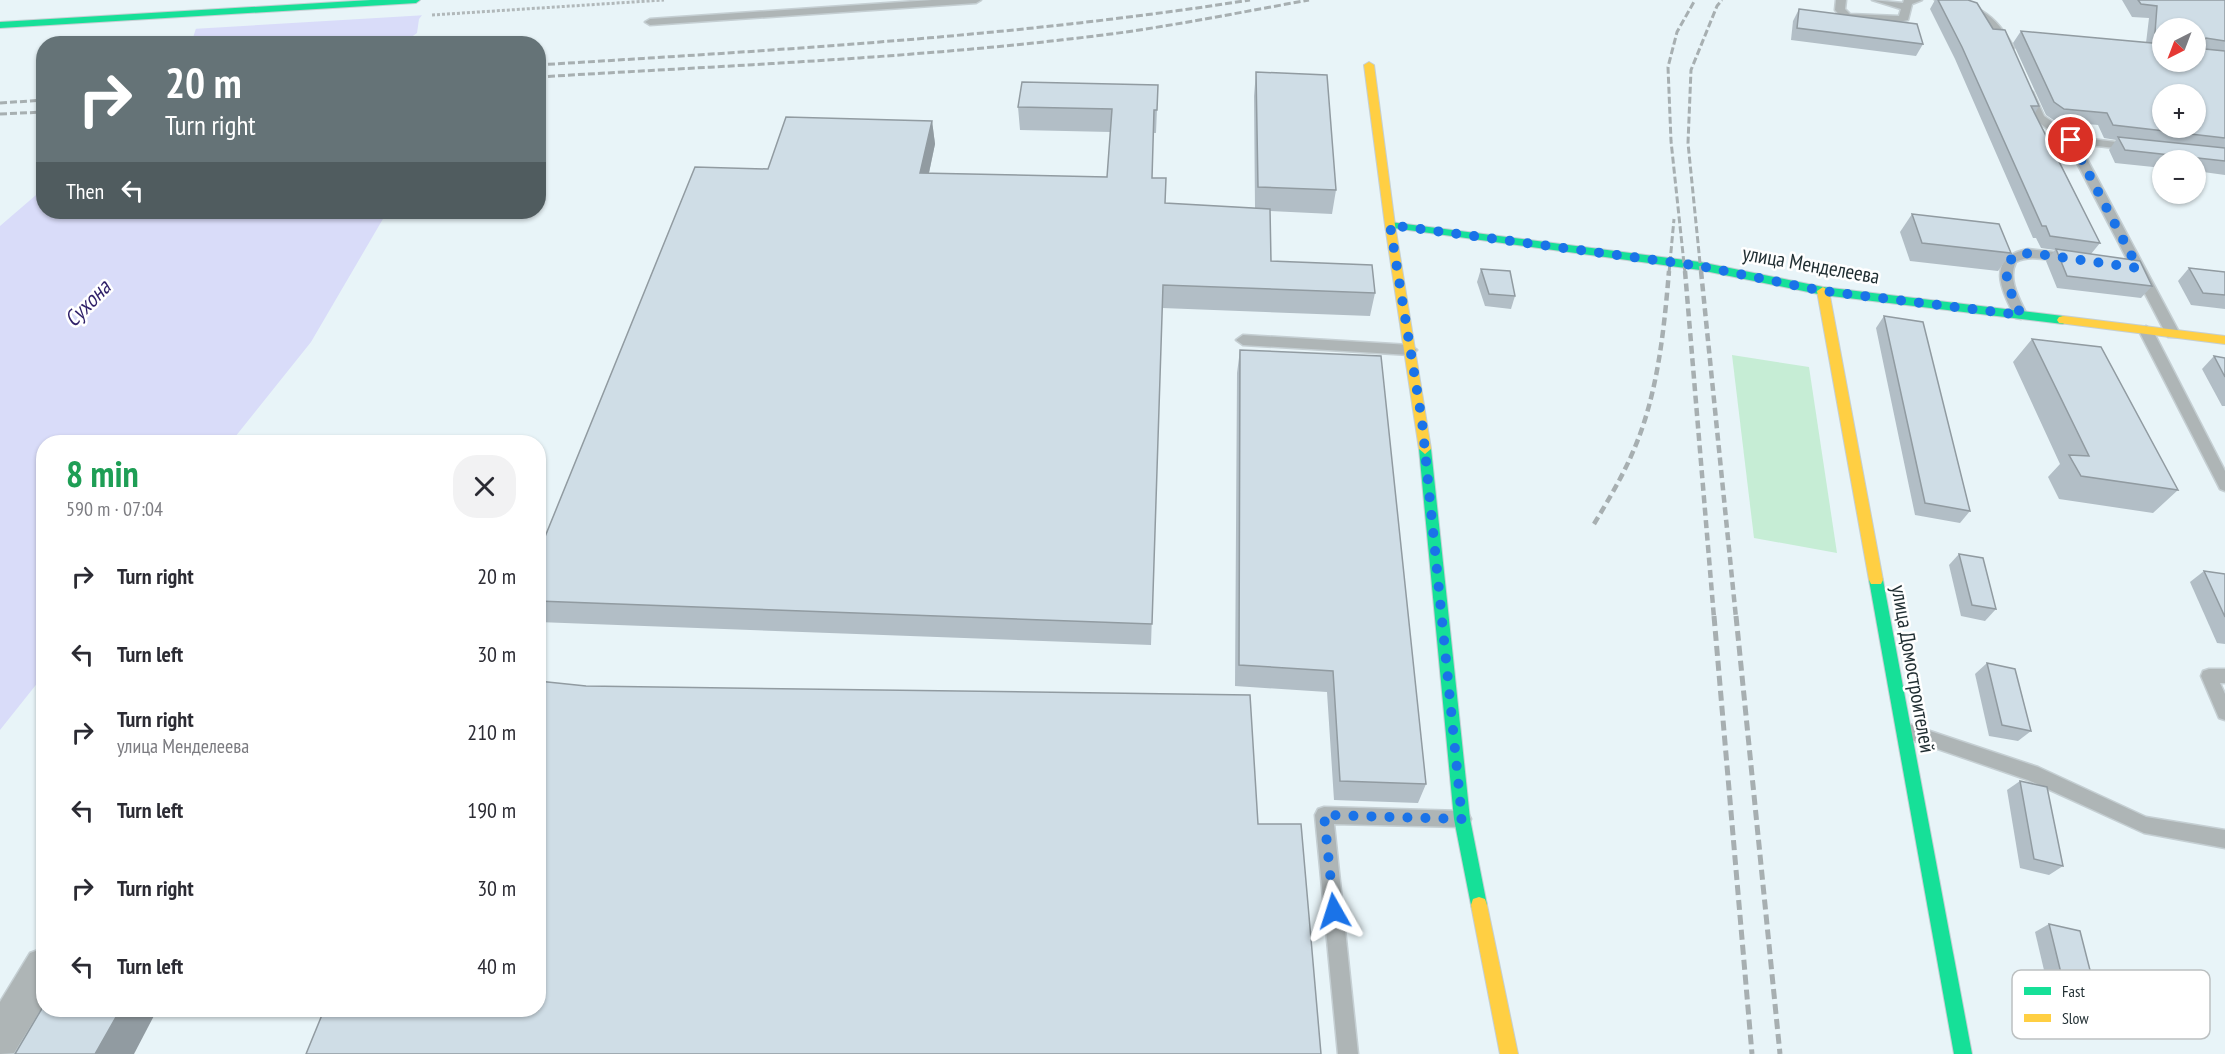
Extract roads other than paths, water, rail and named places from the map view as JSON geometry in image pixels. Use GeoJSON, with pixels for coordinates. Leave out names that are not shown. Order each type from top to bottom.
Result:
{"type":"FeatureCollection","features":[{"type":"Feature","properties":{"kind":"street"},"geometry":{"type":"LineString","coordinates":[[0,25],[416,0]]}},
{"type":"Feature","properties":{"kind":"street"},"geometry":{"type":"LineString","coordinates":[[1369,65],[1390,225],[1422,421],[1462,819],[1509,1054]]}},
{"type":"Feature","properties":{"kind":"street","name":"улица Менделеева"},"geometry":{"type":"LineString","coordinates":[[1390,225],[1700,266],[1823,291],[2225,340]]}},
{"type":"Feature","properties":{"kind":"street","name":"улица Домостроителей"},"geometry":{"type":"LineString","coordinates":[[1823,291],[1963,1054]]}},
{"type":"Feature","properties":{"kind":"street"},"geometry":{"type":"LineString","coordinates":[[0,1039],[36,980]]}},
{"type":"Feature","properties":{"kind":"lane"},"geometry":{"type":"LineString","coordinates":[[650,22],[976,0]]}},
{"type":"Feature","properties":{"kind":"lane"},"geometry":{"type":"LineString","coordinates":[[1841,0],[1840,10],[1847,17]]}},
{"type":"Feature","properties":{"kind":"lane"},"geometry":{"type":"LineString","coordinates":[[1877,0],[1907,7]]}},
{"type":"Feature","properties":{"kind":"lane"},"geometry":{"type":"LineString","coordinates":[[1828,15],[1899,19],[1904,18],[1908,2],[1917,0]]}},
{"type":"Feature","properties":{"kind":"lane"},"geometry":{"type":"LineString","coordinates":[[1940,0],[1980,13],[1997,26],[2009,36],[2012,56]]}},
{"type":"Feature","properties":{"kind":"lane"},"geometry":{"type":"LineString","coordinates":[[2021,77],[2039,118],[2071,140],[2174,334]]}},
{"type":"Feature","properties":{"kind":"lane"},"geometry":{"type":"LineString","coordinates":[[2071,140],[2142,148]]}},
{"type":"Feature","properties":{"kind":"lane"},"geometry":{"type":"LineString","coordinates":[[2021,315],[2007,280],[2007,267],[2015,255],[2031,253],[2085,260]]}},
{"type":"Feature","properties":{"kind":"lane"},"geometry":{"type":"LineString","coordinates":[[2117,265],[2138,268]]}},
{"type":"Feature","properties":{"kind":"lane"},"geometry":{"type":"LineString","coordinates":[[2146,331],[2225,485]]}},
{"type":"Feature","properties":{"kind":"lane"},"geometry":{"type":"LineString","coordinates":[[1243,340],[1410,350]]}},
{"type":"Feature","properties":{"kind":"lane"},"geometry":{"type":"LineString","coordinates":[[2225,676],[2208,676],[2225,713]]}},
{"type":"Feature","properties":{"kind":"lane"},"geometry":{"type":"LineString","coordinates":[[1903,730],[2032,773],[2144,825],[2225,839]]}},
{"type":"Feature","properties":{"kind":"lane"},"geometry":{"type":"LineString","coordinates":[[1348,1054],[1324,815],[1462,819]]}},
{"type":"Feature","properties":{"kind":"water"},"geometry":{"type":"Polygon","coordinates":[[[205,0],[434,0],[419,19],[417,33],[413,36],[194,36],[205,0]]]}},
{"type":"Feature","properties":{"kind":"water","name":"Сухона"},"geometry":{"type":"Polygon","coordinates":[[[36,195],[36,219],[383,219],[311,342],[237,435],[36,435],[36,685],[0,730],[0,226],[36,195]]]}},
{"type":"Feature","properties":{"kind":"railway"},"geometry":{"type":"LineString","coordinates":[[546,64],[806,48],[984,33],[1073,24],[1250,0]]}},
{"type":"Feature","properties":{"kind":"railway"},"geometry":{"type":"LineString","coordinates":[[546,77],[832,60],[1053,41],[1195,21],[1309,0]]}},
{"type":"Feature","properties":{"kind":"railway"},"geometry":{"type":"LineString","coordinates":[[1685,273],[1671,141],[1668,67],[1677,32],[1695,0]]}},
{"type":"Feature","properties":{"kind":"railway"},"geometry":{"type":"LineString","coordinates":[[1701,273],[1688,143],[1691,70],[1717,6],[1722,0]]}},
{"type":"Feature","properties":{"kind":"railway"},"geometry":{"type":"LineString","coordinates":[[0,103],[36,101]]}},
{"type":"Feature","properties":{"kind":"railway"},"geometry":{"type":"LineString","coordinates":[[0,114],[36,112]]}},
{"type":"Feature","properties":{"kind":"railway"},"geometry":{"type":"LineString","coordinates":[[1669,273],[1674,219]]}},
{"type":"Feature","properties":{"kind":"railway"},"geometry":{"type":"LineString","coordinates":[[1594,524],[1631,457],[1643,426],[1655,383],[1669,271]]}},
{"type":"Feature","properties":{"kind":"railway"},"geometry":{"type":"LineString","coordinates":[[1685,271],[1714,618]]}},
{"type":"Feature","properties":{"kind":"railway"},"geometry":{"type":"LineString","coordinates":[[1701,271],[1736,618]]}},
{"type":"Feature","properties":{"kind":"railway"},"geometry":{"type":"LineString","coordinates":[[1714,616],[1752,1054]]}},
{"type":"Feature","properties":{"kind":"railway"},"geometry":{"type":"LineString","coordinates":[[1736,616],[1780,1054]]}}]}
